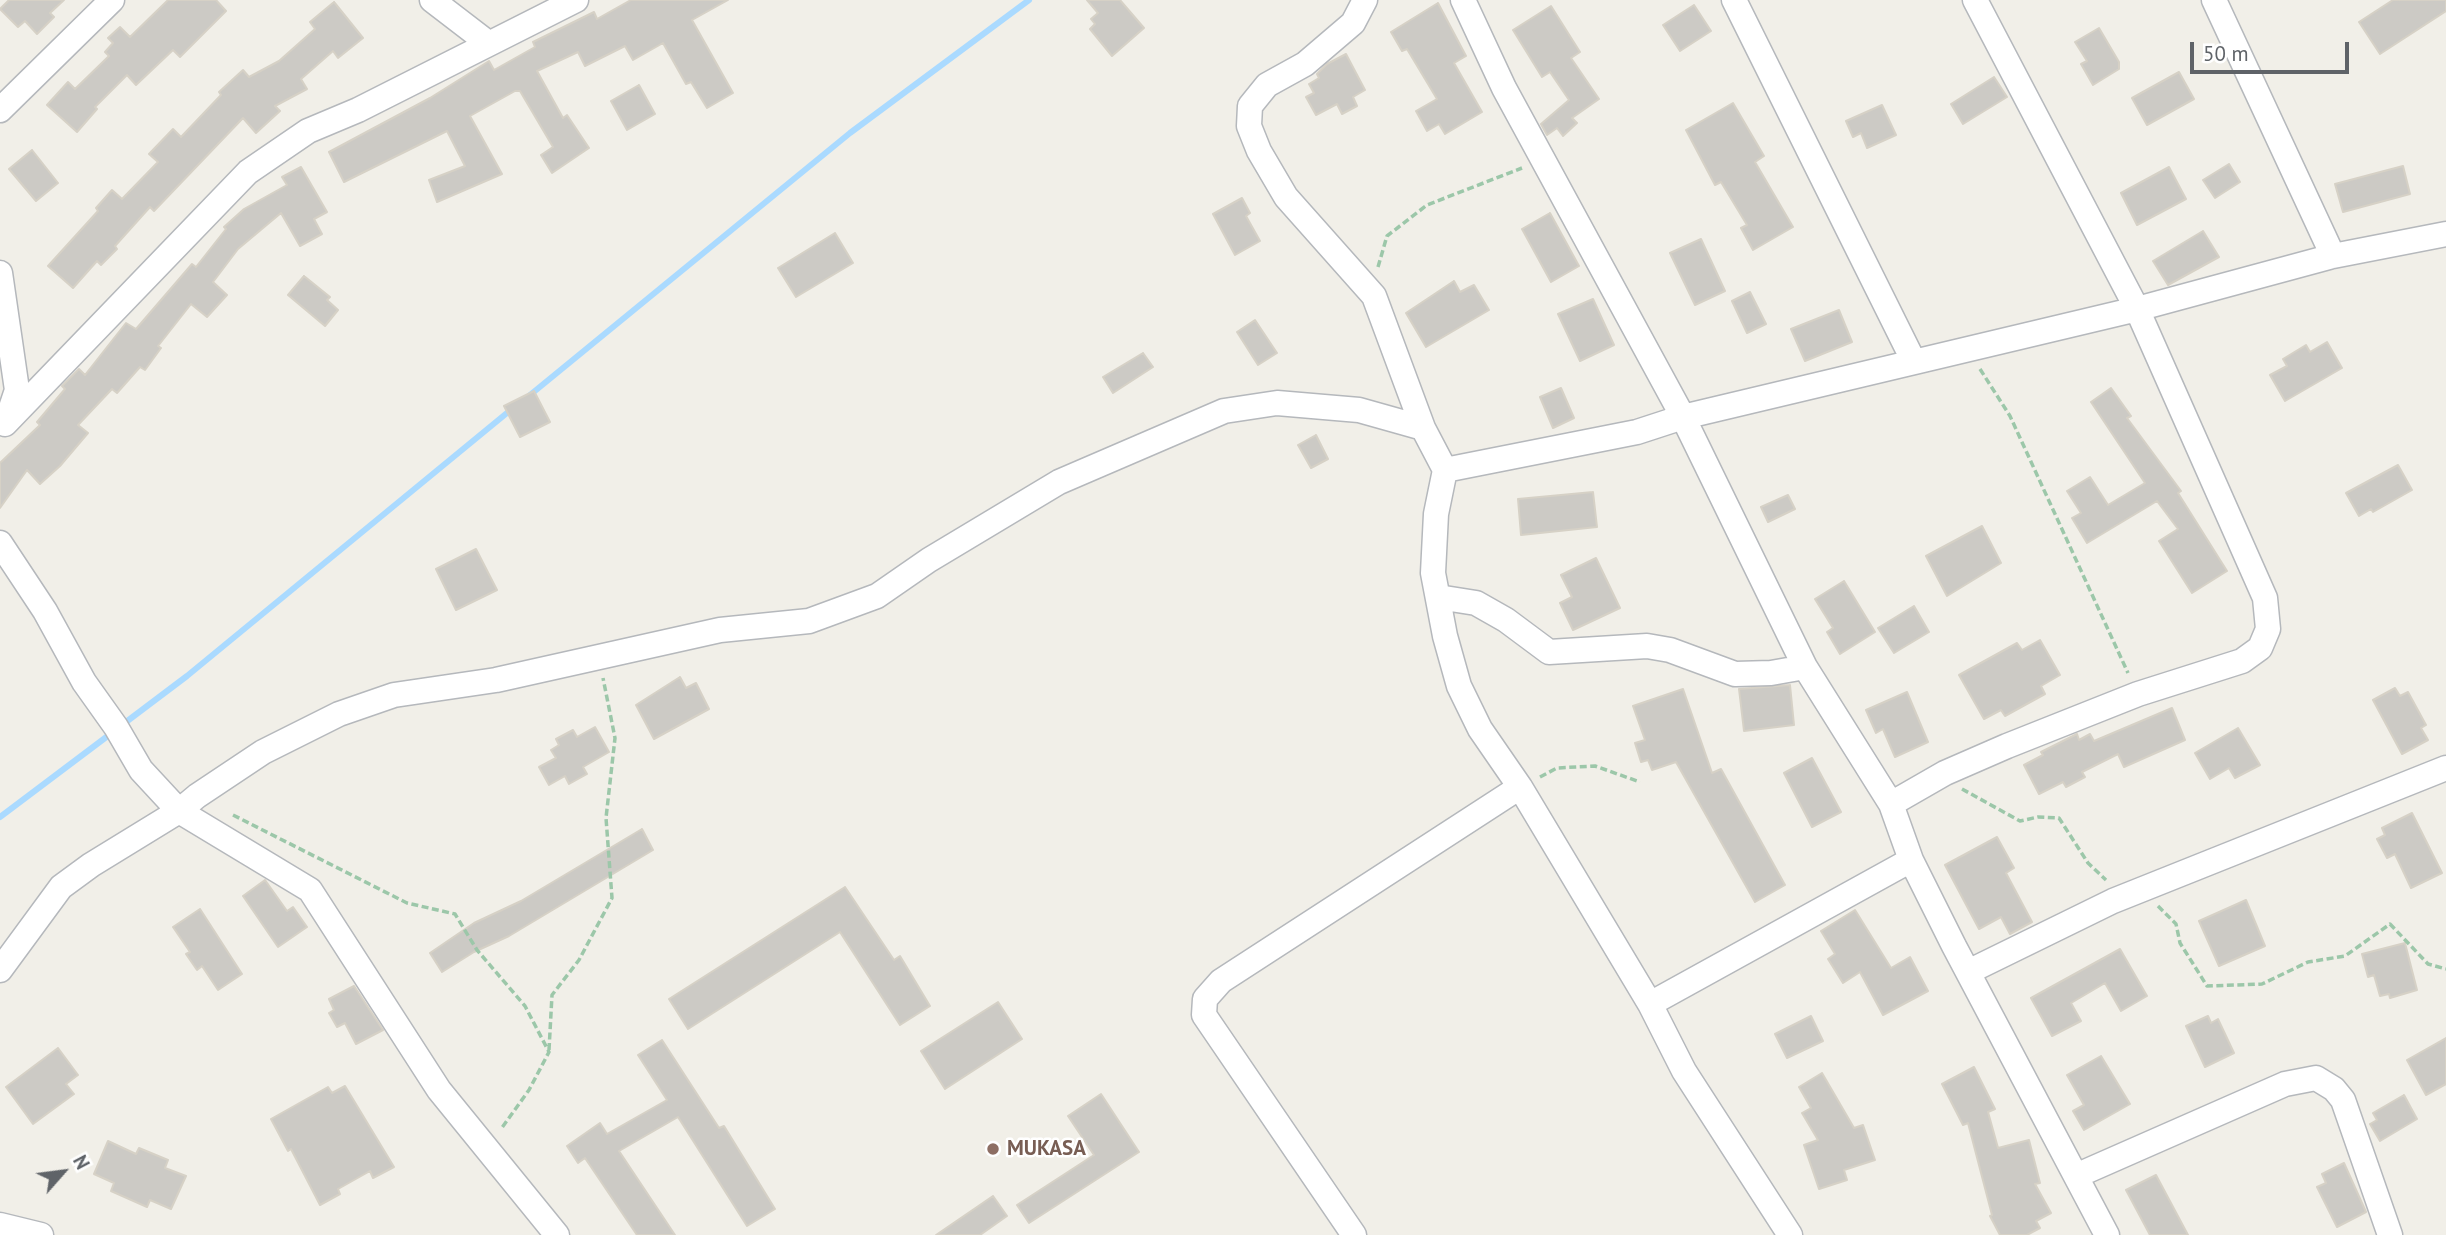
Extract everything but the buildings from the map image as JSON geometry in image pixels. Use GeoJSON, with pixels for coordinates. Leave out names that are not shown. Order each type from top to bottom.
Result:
{"type":"FeatureCollection","features":[{"type":"Feature","properties":{"kind":"street"},"geometry":{"type":"LineString","coordinates":[[0,110],[112,0]]}},
{"type":"Feature","properties":{"kind":"street"},"geometry":{"type":"LineString","coordinates":[[432,0],[488,43]]}},
{"type":"Feature","properties":{"kind":"street"},"geometry":{"type":"LineString","coordinates":[[3,426],[248,172],[308,131],[358,110],[576,0]]}},
{"type":"Feature","properties":{"kind":"street"},"geometry":{"type":"LineString","coordinates":[[1365,0],[1353,23],[1305,64],[1267,85],[1250,106],[1249,126],[1259,151],[1286,197],[1374,296],[1423,428],[1445,470],[1436,514],[1433,573],[1459,686],[1480,729],[1520,787],[1650,1004],[1684,1071],[1790,1235]]}},
{"type":"Feature","properties":{"kind":"street"},"geometry":{"type":"LineString","coordinates":[[1463,0],[1504,88],[1683,416],[1805,667],[1891,804],[1911,860],[2107,1235]]}},
{"type":"Feature","properties":{"kind":"street"},"geometry":{"type":"LineString","coordinates":[[1734,0],[1914,362]]}},
{"type":"Feature","properties":{"kind":"street"},"geometry":{"type":"LineString","coordinates":[[1891,804],[1945,774],[2138,694],[2242,661],[2260,648],[2268,629],[2265,598],[2137,309],[1975,0]]}},
{"type":"Feature","properties":{"kind":"street"},"geometry":{"type":"LineString","coordinates":[[2214,0],[2333,256]]}},
{"type":"Feature","properties":{"kind":"street"},"geometry":{"type":"LineString","coordinates":[[1445,470],[1637,432],[1683,416],[2137,309],[2333,256],[2446,234]]}},
{"type":"Feature","properties":{"kind":"street"},"geometry":{"type":"LineString","coordinates":[[0,273],[17,390],[3,426]]}},
{"type":"Feature","properties":{"kind":"street"},"geometry":{"type":"LineString","coordinates":[[0,970],[61,887],[263,752],[339,714],[394,695],[496,680],[720,630],[809,621],[877,596],[929,560],[1059,482],[1224,411],[1277,403],[1359,410],[1423,428]]}},
{"type":"Feature","properties":{"kind":"street"},"geometry":{"type":"LineString","coordinates":[[0,543],[45,611],[84,682],[116,727],[141,770],[310,890],[439,1090],[557,1235]]}},
{"type":"Feature","properties":{"kind":"street"},"geometry":{"type":"LineString","coordinates":[[1438,597],[1476,603],[1506,620],[1549,652],[1647,646],[1686,655],[1735,674],[1805,667]]}},
{"type":"Feature","properties":{"kind":"street"},"geometry":{"type":"LineString","coordinates":[[1968,972],[2113,901],[2446,768]]}},
{"type":"Feature","properties":{"kind":"street"},"geometry":{"type":"LineString","coordinates":[[1354,1235],[1204,1015],[1205,999],[1221,981],[1520,787]]}},
{"type":"Feature","properties":{"kind":"street"},"geometry":{"type":"LineString","coordinates":[[1650,1004],[1911,860]]}},
{"type":"Feature","properties":{"kind":"street"},"geometry":{"type":"LineString","coordinates":[[2078,1175],[2285,1084],[2316,1078],[2334,1089],[2343,1100],[2390,1235]]}},
{"type":"Feature","properties":{"kind":"street"},"geometry":{"type":"LineString","coordinates":[[0,1225],[41,1235]]}},
{"type":"Feature","properties":{"kind":"path"},"geometry":{"type":"LineString","coordinates":[[1374,296],[1376,274],[1387,236],[1427,205],[1543,158]]}},
{"type":"Feature","properties":{"kind":"path"},"geometry":{"type":"LineString","coordinates":[[1967,349],[2010,416],[2138,694]]}},
{"type":"Feature","properties":{"kind":"path"},"geometry":{"type":"LineString","coordinates":[[486,1151],[528,1090],[549,1052],[552,995],[579,960],[612,898],[606,818],[615,738],[599,659]]}},
{"type":"Feature","properties":{"kind":"path"},"geometry":{"type":"LineString","coordinates":[[1520,787],[1557,768],[1595,766],[1640,782]]}},
{"type":"Feature","properties":{"kind":"path"},"geometry":{"type":"LineString","coordinates":[[1945,774],[1964,791],[2020,821],[2038,817],[2059,818],[2097,875],[2122,892],[2113,901]]}},
{"type":"Feature","properties":{"kind":"path"},"geometry":{"type":"LineString","coordinates":[[188,804],[407,903],[455,914],[477,950],[525,1006],[549,1052]]}},
{"type":"Feature","properties":{"kind":"path"},"geometry":{"type":"LineString","coordinates":[[2155,901],[2176,923],[2180,943],[2207,986],[2262,984],[2308,962],[2345,956],[2390,924],[2428,964],[2446,969]]}},
{"type":"Feature","properties":{"kind":"waterway"},"geometry":{"type":"LineString","coordinates":[[530,395],[850,133],[1029,0]]}},
{"type":"Feature","properties":{"kind":"waterway"},"geometry":{"type":"LineString","coordinates":[[122,725],[187,676],[513,408]]}},
{"type":"Feature","properties":{"kind":"waterway"},"geometry":{"type":"LineString","coordinates":[[0,817],[113,732]]}},
{"type":"Feature","properties":{"kind":"place","name":"MUKASA"},"geometry":{"type":"Point","coordinates":[993,1149]}}]}
